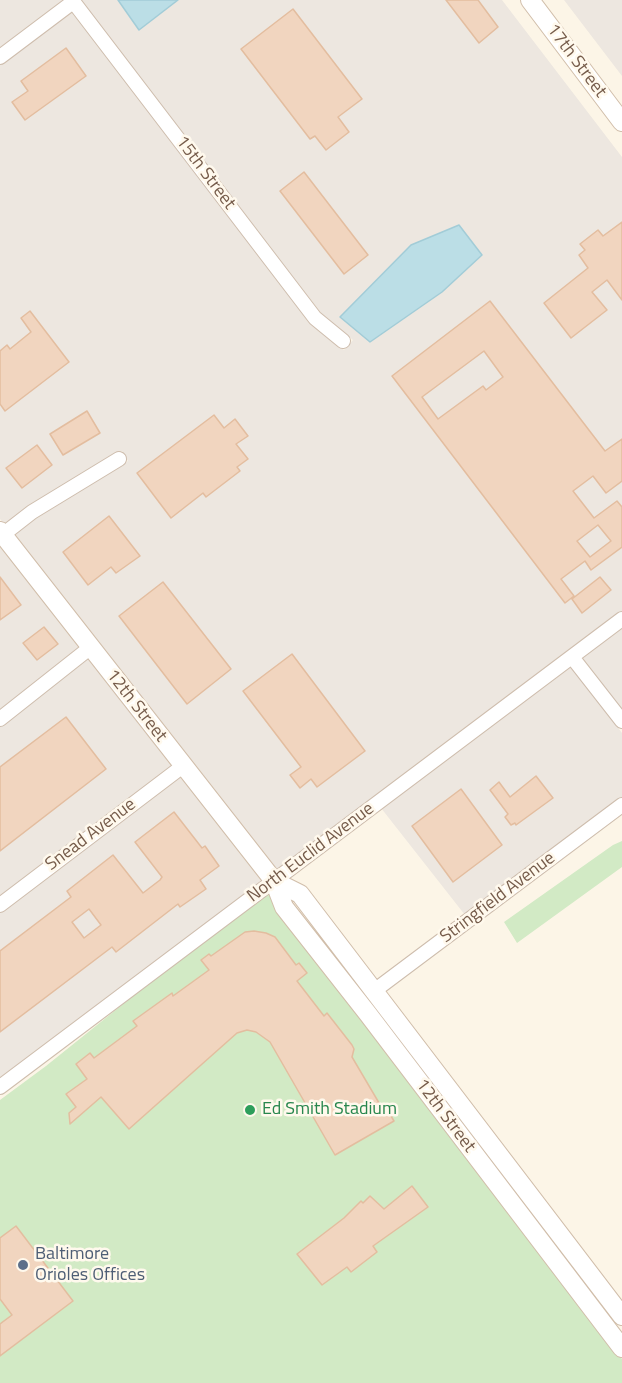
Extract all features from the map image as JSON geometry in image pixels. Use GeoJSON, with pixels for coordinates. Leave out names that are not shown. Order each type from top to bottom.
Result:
{"type":"FeatureCollection","features":[{"type":"Feature","properties":{"kind":"street","name":"17th Street"},"geometry":{"type":"LineString","coordinates":[[530,0],[622,122]]}},
{"type":"Feature","properties":{"kind":"street"},"geometry":{"type":"LineString","coordinates":[[0,57],[72,1]]}},
{"type":"Feature","properties":{"kind":"street","name":"15th Street"},"geometry":{"type":"LineString","coordinates":[[72,1],[315,318],[344,341]]}},
{"type":"Feature","properties":{"kind":"street"},"geometry":{"type":"LineString","coordinates":[[1,534],[32,512],[119,459]]}},
{"type":"Feature","properties":{"kind":"street","name":"12th Street"},"geometry":{"type":"LineString","coordinates":[[1,534],[274,881],[284,907],[622,1348]]}},
{"type":"Feature","properties":{"kind":"street","name":"North Euclid Avenue"},"geometry":{"type":"LineString","coordinates":[[0,1087],[622,619]]}},
{"type":"Feature","properties":{"kind":"street"},"geometry":{"type":"LineString","coordinates":[[0,718],[91,647]]}},
{"type":"Feature","properties":{"kind":"street"},"geometry":{"type":"LineString","coordinates":[[572,657],[622,721]]}},
{"type":"Feature","properties":{"kind":"street","name":"Snead Avenue"},"geometry":{"type":"LineString","coordinates":[[0,904],[183,766]]}},
{"type":"Feature","properties":{"kind":"street","name":"Stringfield Avenue"},"geometry":{"type":"LineString","coordinates":[[374,990],[622,805]]}},
{"type":"Feature","properties":{"kind":"street","name":"12th Street"},"geometry":{"type":"LineString","coordinates":[[274,881],[300,894],[622,1316]]}},
{"type":"Feature","properties":{"kind":"shaded area"},"geometry":{"type":"Polygon","coordinates":[[[0,0],[63,0],[64,1],[0,49],[0,0]]]}},
{"type":"Feature","properties":{"kind":"shaded area"},"geometry":{"type":"Polygon","coordinates":[[[80,0],[118,0],[139,30],[178,0],[502,0],[622,157],[622,611],[275,872],[12,535],[35,517],[128,461],[122,451],[29,506],[5,525],[0,519],[0,65],[71,11],[310,322],[344,350],[353,340],[321,313],[80,0]],[[459,225],[411,245],[341,317],[442,292],[482,255],[459,225]]]}},
{"type":"Feature","properties":{"kind":"shaded area"},"geometry":{"type":"Polygon","coordinates":[[[564,0],[622,0],[622,76],[564,0]]]}},
{"type":"Feature","properties":{"kind":"shaded area"},"geometry":{"type":"Polygon","coordinates":[[[0,545],[81,647],[0,711],[0,545]]]}},
{"type":"Feature","properties":{"kind":"shaded area"},"geometry":{"type":"Polygon","coordinates":[[[622,627],[622,710],[582,657],[622,627]]]}},
{"type":"Feature","properties":{"kind":"shaded area"},"geometry":{"type":"Polygon","coordinates":[[[89,657],[174,765],[0,897],[0,726],[89,657]]]}},
{"type":"Feature","properties":{"kind":"shaded area"},"geometry":{"type":"Polygon","coordinates":[[[571,666],[622,733],[622,798],[465,915],[381,808],[571,666]]]}},
{"type":"Feature","properties":{"kind":"shaded area"},"geometry":{"type":"Polygon","coordinates":[[[181,775],[264,880],[0,1079],[0,912],[181,775]]]}},
{"type":"Feature","properties":{"kind":"green space"},"geometry":{"type":"Polygon","coordinates":[[[622,841],[622,867],[517,943],[504,922],[622,841]]]}},
{"type":"Feature","properties":{"kind":"green space"},"geometry":{"type":"Polygon","coordinates":[[[270,891],[362,1018],[541,1256],[622,1359],[622,1383],[0,1383],[0,1100],[270,891]]]}},
{"type":"Feature","properties":{"kind":"water"},"geometry":{"type":"Polygon","coordinates":[[[118,0],[178,0],[139,30],[118,0]]]}},
{"type":"Feature","properties":{"kind":"water"},"geometry":{"type":"Polygon","coordinates":[[[459,225],[482,255],[442,292],[370,342],[340,317],[411,245],[459,225]]]}},
{"type":"Feature","properties":{"kind":"building"},"geometry":{"type":"Polygon","coordinates":[[[446,0],[478,0],[498,27],[479,43],[446,0]]]}},
{"type":"Feature","properties":{"kind":"building"},"geometry":{"type":"Polygon","coordinates":[[[293,9],[362,99],[338,117],[349,132],[326,150],[315,136],[310,139],[241,49],[293,9]]]}},
{"type":"Feature","properties":{"kind":"building"},"geometry":{"type":"Polygon","coordinates":[[[66,48],[86,76],[25,120],[12,102],[28,91],[21,81],[66,48]]]}},
{"type":"Feature","properties":{"kind":"building"},"geometry":{"type":"Polygon","coordinates":[[[304,172],[368,255],[344,274],[280,191],[304,172]]]}},
{"type":"Feature","properties":{"kind":"building"},"geometry":{"type":"Polygon","coordinates":[[[622,222],[622,300],[607,280],[592,292],[607,310],[571,338],[544,303],[588,268],[579,255],[585,250],[580,244],[598,230],[603,236],[622,222]]]}},
{"type":"Feature","properties":{"kind":"building"},"geometry":{"type":"Polygon","coordinates":[[[490,301],[605,451],[622,439],[622,481],[606,493],[593,476],[573,491],[594,518],[617,501],[622,507],[622,547],[591,570],[585,561],[561,579],[574,596],[565,603],[392,376],[490,301]],[[484,351],[422,397],[438,419],[483,386],[486,390],[503,377],[484,351]],[[598,525],[577,541],[590,557],[611,541],[598,525]]]}},
{"type":"Feature","properties":{"kind":"building"},"geometry":{"type":"Polygon","coordinates":[[[30,311],[69,362],[5,411],[0,404],[0,351],[7,345],[10,349],[31,332],[21,318],[30,311]]]}},
{"type":"Feature","properties":{"kind":"building"},"geometry":{"type":"Polygon","coordinates":[[[87,411],[100,433],[63,455],[50,434],[87,411]]]}},
{"type":"Feature","properties":{"kind":"building"},"geometry":{"type":"Polygon","coordinates":[[[214,415],[224,428],[235,419],[248,436],[236,444],[248,459],[237,467],[240,471],[206,497],[203,493],[171,518],[137,473],[214,415]]]}},
{"type":"Feature","properties":{"kind":"building"},"geometry":{"type":"Polygon","coordinates":[[[37,445],[52,465],[22,488],[6,468],[37,445]]]}},
{"type":"Feature","properties":{"kind":"building"},"geometry":{"type":"Polygon","coordinates":[[[109,516],[140,556],[116,573],[111,567],[88,585],[63,552],[109,516]]]}},
{"type":"Feature","properties":{"kind":"building"},"geometry":{"type":"Polygon","coordinates":[[[0,577],[21,605],[0,620],[0,577]]]}},
{"type":"Feature","properties":{"kind":"building"},"geometry":{"type":"Polygon","coordinates":[[[600,577],[611,590],[582,613],[572,599],[600,577]]]}},
{"type":"Feature","properties":{"kind":"building"},"geometry":{"type":"Polygon","coordinates":[[[163,582],[231,669],[187,704],[119,616],[163,582]]]}},
{"type":"Feature","properties":{"kind":"building"},"geometry":{"type":"Polygon","coordinates":[[[44,627],[58,644],[37,660],[23,643],[44,627]]]}},
{"type":"Feature","properties":{"kind":"building"},"geometry":{"type":"Polygon","coordinates":[[[292,654],[365,751],[317,787],[311,779],[300,788],[290,775],[301,767],[243,691],[292,654]]]}},
{"type":"Feature","properties":{"kind":"building"},"geometry":{"type":"Polygon","coordinates":[[[66,717],[106,769],[0,851],[0,767],[66,717]]]}},
{"type":"Feature","properties":{"kind":"building"},"geometry":{"type":"Polygon","coordinates":[[[536,776],[553,798],[516,825],[515,823],[511,825],[505,817],[508,814],[490,790],[499,782],[510,797],[536,776]]]}},
{"type":"Feature","properties":{"kind":"building"},"geometry":{"type":"Polygon","coordinates":[[[461,789],[502,845],[453,882],[412,826],[461,789]]]}},
{"type":"Feature","properties":{"kind":"building"},"geometry":{"type":"Polygon","coordinates":[[[174,812],[202,848],[205,846],[219,866],[200,880],[206,889],[180,907],[178,904],[116,952],[112,947],[0,1032],[0,951],[71,897],[67,891],[113,855],[143,893],[160,880],[162,877],[135,842],[174,812]],[[89,909],[72,922],[84,938],[101,925],[89,909]]]}},
{"type":"Feature","properties":{"kind":"building"},"geometry":{"type":"Polygon","coordinates":[[[254,931],[275,937],[296,965],[299,963],[307,973],[297,981],[324,1016],[327,1013],[352,1045],[354,1049],[352,1057],[382,1108],[385,1106],[394,1121],[335,1155],[270,1042],[256,1032],[247,1030],[237,1033],[129,1129],[101,1097],[70,1124],[69,1113],[76,1107],[66,1094],[87,1079],[76,1064],[90,1053],[94,1058],[137,1026],[133,1021],[209,970],[201,960],[209,954],[211,956],[245,932],[254,931]]]}},
{"type":"Feature","properties":{"kind":"building"},"geometry":{"type":"Polygon","coordinates":[[[412,1186],[428,1207],[373,1246],[377,1252],[351,1272],[347,1267],[322,1285],[297,1254],[344,1218],[361,1201],[363,1203],[370,1196],[384,1209],[412,1186]]]}},
{"type":"Feature","properties":{"kind":"building","name":"Baltimore Orioles Offices"},"geometry":{"type":"Polygon","coordinates":[[[16,1226],[73,1301],[0,1356],[0,1324],[12,1315],[0,1299],[0,1238],[16,1226]]]}},
{"type":"Feature","properties":{"kind":"place","name":"Ed Smith Stadium"},"geometry":{"type":"Point","coordinates":[250,1110]}},
{"type":"Feature","properties":{"kind":"place","name":"Baltimore Orioles Offices"},"geometry":{"type":"Point","coordinates":[23,1265]}}]}
